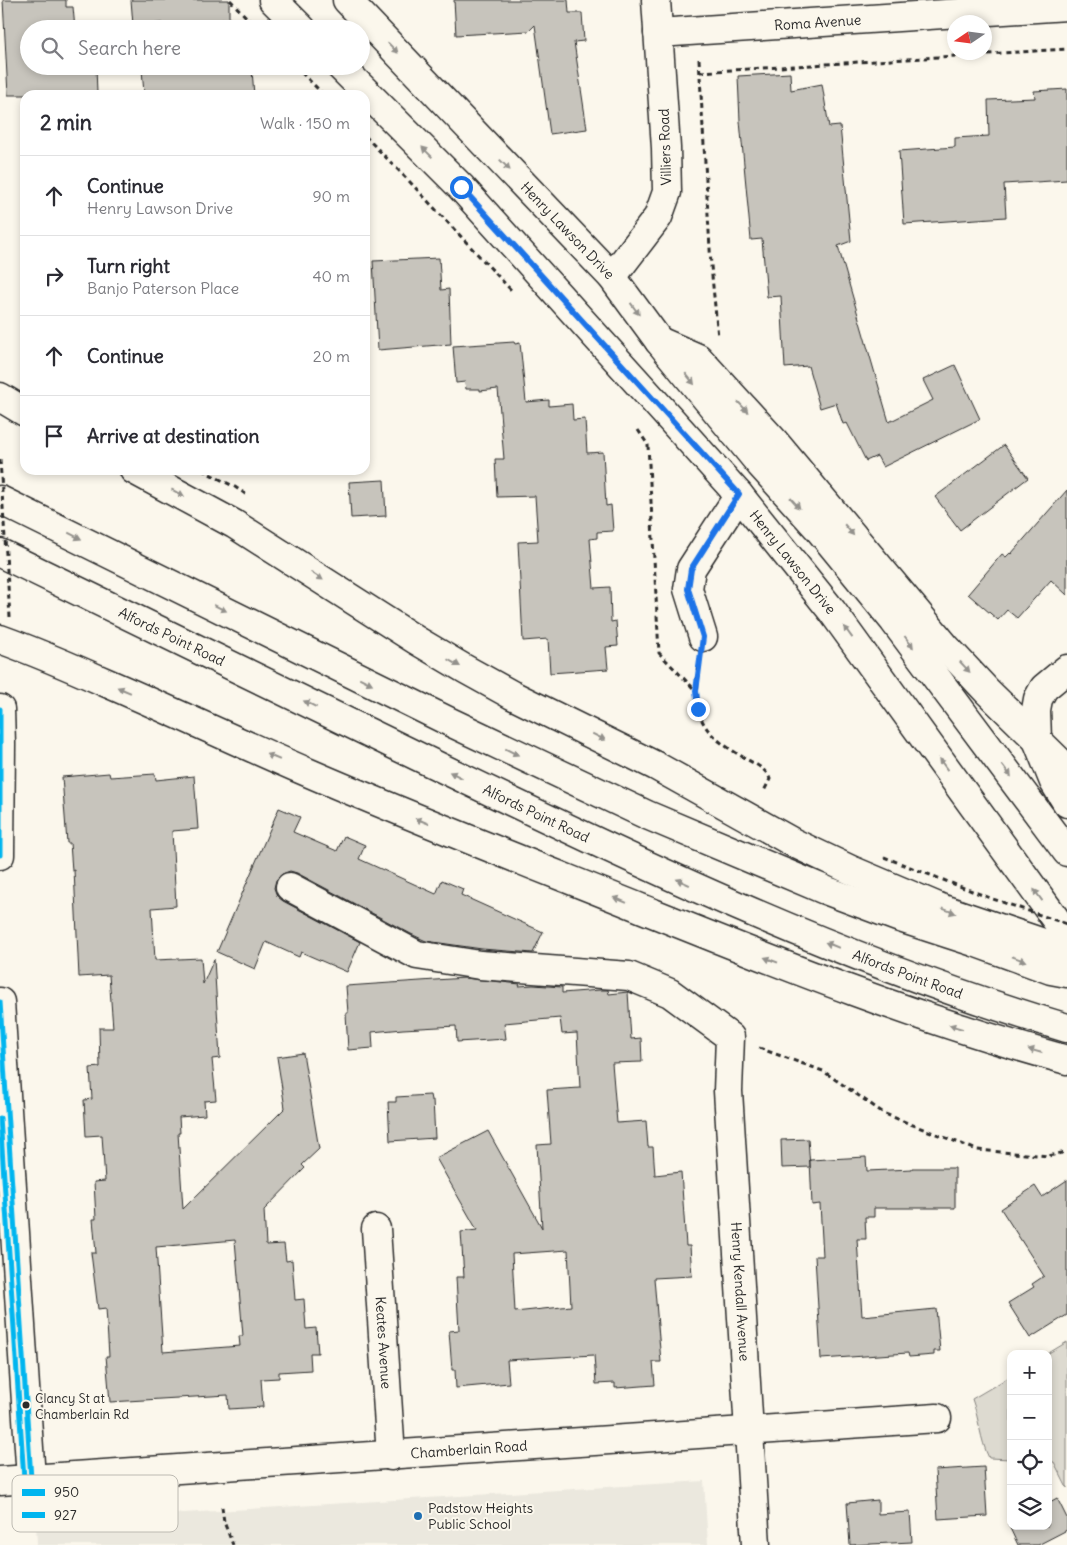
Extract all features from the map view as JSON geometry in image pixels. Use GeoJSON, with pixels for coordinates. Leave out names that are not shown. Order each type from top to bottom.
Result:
{"type":"FeatureCollection","features":[{"type":"Feature","properties":{"kind":"main road"},"geometry":{"type":"LineString","coordinates":[[273,0],[293,20]]}},
{"type":"Feature","properties":{"kind":"main road","name":"Henry Lawson Drive"},"geometry":{"type":"LineString","coordinates":[[347,0],[366,20]]}},
{"type":"Feature","properties":{"kind":"main road","name":"Villiers Road"},"geometry":{"type":"LineString","coordinates":[[612,277],[658,217],[667,192],[666,148],[656,0]]}},
{"type":"Feature","properties":{"kind":"main road","name":"Roma Avenue"},"geometry":{"type":"LineString","coordinates":[[658,33],[1067,6]]}},
{"type":"Feature","properties":{"kind":"main road","name":"Henry Lawson Drive"},"geometry":{"type":"LineString","coordinates":[[370,24],[612,277],[659,341],[760,464],[817,527],[894,621],[1067,852]]}},
{"type":"Feature","properties":{"kind":"main road","name":"Henry Lawson Drive"},"geometry":{"type":"LineString","coordinates":[[349,75],[364,90]]}},
{"type":"Feature","properties":{"kind":"main road","name":"Henry Lawson Drive"},"geometry":{"type":"LineString","coordinates":[[370,96],[461,187],[739,494],[832,611],[1067,935]]}},
{"type":"Feature","properties":{"kind":"main road"},"geometry":{"type":"LineString","coordinates":[[659,341],[698,358],[773,440],[945,646],[987,692],[1067,769]]}},
{"type":"Feature","properties":{"kind":"main road"},"geometry":{"type":"LineString","coordinates":[[0,397],[20,409]]}},
{"type":"Feature","properties":{"kind":"main road"},"geometry":{"type":"LineString","coordinates":[[143,475],[234,524],[416,640],[481,678],[656,766],[901,905],[974,942],[1051,970],[1067,973]]}},
{"type":"Feature","properties":{"kind":"main road"},"geometry":{"type":"LineString","coordinates":[[703,637],[688,589],[691,569],[739,494]]}},
{"type":"Feature","properties":{"kind":"main road"},"geometry":{"type":"LineString","coordinates":[[0,500],[549,770],[746,857],[825,890],[901,905],[943,909],[1067,952]]}},
{"type":"Feature","properties":{"kind":"main road","name":"Alfords Point Road"},"geometry":{"type":"LineString","coordinates":[[10,558],[543,818],[639,862],[894,970],[976,1000],[1067,1028]]}},
{"type":"Feature","properties":{"kind":"main road"},"geometry":{"type":"LineString","coordinates":[[5,628],[30,649],[409,815],[727,944],[902,1008],[1003,1042],[1067,1060]]}},
{"type":"Feature","properties":{"kind":"main road"},"geometry":{"type":"LineString","coordinates":[[1067,669],[1044,688],[1038,699],[1036,710],[1037,740],[1054,782],[1067,803]]}},
{"type":"Feature","properties":{"kind":"main road"},"geometry":{"type":"LineString","coordinates":[[0,709],[0,855]]}},
{"type":"Feature","properties":{"kind":"main road"},"geometry":{"type":"LineString","coordinates":[[290,887],[418,955],[480,965],[629,976],[670,993],[730,1037]]}},
{"type":"Feature","properties":{"kind":"main road"},"geometry":{"type":"LineString","coordinates":[[0,1002],[31,1475]]}},
{"type":"Feature","properties":{"kind":"main road","name":"Henry Kendall Avenue"},"geometry":{"type":"LineString","coordinates":[[730,1037],[728,1091],[756,1545]]}},
{"type":"Feature","properties":{"kind":"main road","name":"Keates Avenue"},"geometry":{"type":"LineString","coordinates":[[376,1229],[391,1456]]}},
{"type":"Feature","properties":{"kind":"main road","name":"Chamberlain Road"},"geometry":{"type":"LineString","coordinates":[[94,1475],[937,1418]]}},
{"type":"Feature","properties":{"kind":"path"},"geometry":{"type":"LineString","coordinates":[[230,0],[249,20]]}},
{"type":"Feature","properties":{"kind":"path"},"geometry":{"type":"LineString","coordinates":[[698,30],[711,266],[718,339]]}},
{"type":"Feature","properties":{"kind":"path"},"geometry":{"type":"LineString","coordinates":[[700,72],[1067,49]]}},
{"type":"Feature","properties":{"kind":"path"},"geometry":{"type":"LineString","coordinates":[[304,75],[319,90]]}},
{"type":"Feature","properties":{"kind":"path"},"geometry":{"type":"LineString","coordinates":[[370,141],[515,294]]}},
{"type":"Feature","properties":{"kind":"path"},"geometry":{"type":"LineString","coordinates":[[635,426],[648,445],[659,654],[696,691]]}},
{"type":"Feature","properties":{"kind":"path"},"geometry":{"type":"LineString","coordinates":[[0,460],[5,628]]}},
{"type":"Feature","properties":{"kind":"path"},"geometry":{"type":"LineString","coordinates":[[212,475],[251,498]]}},
{"type":"Feature","properties":{"kind":"path"},"geometry":{"type":"LineString","coordinates":[[703,637],[696,691],[698,709],[703,722],[713,736],[726,747],[768,773],[770,779],[763,794]]}},
{"type":"Feature","properties":{"kind":"path"},"geometry":{"type":"LineString","coordinates":[[759,791],[770,798]]}},
{"type":"Feature","properties":{"kind":"path"},"geometry":{"type":"LineString","coordinates":[[876,853],[948,882],[1067,924]]}},
{"type":"Feature","properties":{"kind":"path"},"geometry":{"type":"LineString","coordinates":[[730,1037],[823,1071],[885,1114],[977,1150],[1048,1156],[1067,1152]]}},
{"type":"Feature","properties":{"kind":"path"},"geometry":{"type":"LineString","coordinates":[[222,1507],[224,1522],[233,1545]]}},
{"type":"Feature","properties":{"kind":"shaded area"},"geometry":{"type":"Polygon","coordinates":[[[1067,1342],[1067,1488],[1054,1462],[1052,1462],[1052,1351],[1067,1342]]]}},
{"type":"Feature","properties":{"kind":"shaded area"},"geometry":{"type":"Polygon","coordinates":[[[1007,1378],[1007,1459],[989,1458],[972,1399],[1007,1378]]]}},
{"type":"Feature","properties":{"kind":"shaded area","name":"Padstow Heights Public School"},"geometry":{"type":"Polygon","coordinates":[[[704,1481],[708,1545],[37,1545],[36,1532],[178,1532],[178,1513],[704,1481]]]}},
{"type":"Feature","properties":{"kind":"building"},"geometry":{"type":"Polygon","coordinates":[[[3,0],[66,0],[66,7],[73,7],[74,20],[20,20],[20,75],[96,75],[97,90],[20,90],[20,95],[8,95],[3,0]]]}},
{"type":"Feature","properties":{"kind":"building"},"geometry":{"type":"Polygon","coordinates":[[[131,0],[229,0],[229,19],[133,20],[131,0]]]}},
{"type":"Feature","properties":{"kind":"building"},"geometry":{"type":"Polygon","coordinates":[[[454,0],[568,0],[569,13],[582,13],[584,41],[574,42],[587,129],[550,134],[535,25],[529,31],[456,35],[454,0]]]}},
{"type":"Feature","properties":{"kind":"building"},"geometry":{"type":"Polygon","coordinates":[[[790,73],[791,90],[822,84],[829,127],[840,126],[851,241],[838,246],[889,422],[933,400],[923,380],[955,365],[980,419],[883,467],[877,456],[866,461],[847,423],[843,424],[836,403],[820,408],[808,366],[785,368],[781,296],[767,297],[762,239],[751,240],[740,121],[738,76],[790,73]]]}},
{"type":"Feature","properties":{"kind":"building"},"geometry":{"type":"Polygon","coordinates":[[[142,75],[252,75],[254,90],[144,90],[142,75]]]}},
{"type":"Feature","properties":{"kind":"building"},"geometry":{"type":"Polygon","coordinates":[[[1067,89],[1067,180],[1004,184],[1006,217],[904,224],[899,151],[955,147],[955,138],[989,136],[988,100],[1035,98],[1034,91],[1067,89]]]}},
{"type":"Feature","properties":{"kind":"building"},"geometry":{"type":"Polygon","coordinates":[[[439,258],[441,290],[449,289],[451,344],[378,350],[373,261],[439,258]]]}},
{"type":"Feature","properties":{"kind":"building"},"geometry":{"type":"Polygon","coordinates":[[[514,342],[515,344],[520,343],[526,402],[549,400],[549,406],[572,404],[573,420],[585,419],[587,453],[603,452],[606,506],[611,505],[613,531],[597,532],[597,538],[590,539],[594,588],[610,587],[611,622],[616,621],[618,646],[606,647],[608,669],[550,673],[548,639],[523,641],[518,542],[538,541],[535,496],[497,497],[495,459],[504,459],[498,389],[480,391],[480,389],[466,389],[465,382],[456,383],[453,346],[514,342]]]}},
{"type":"Feature","properties":{"kind":"building"},"geometry":{"type":"Polygon","coordinates":[[[1004,445],[1028,478],[960,530],[935,497],[1004,445]]]}},
{"type":"Feature","properties":{"kind":"building"},"geometry":{"type":"Polygon","coordinates":[[[384,480],[386,516],[351,518],[349,482],[384,480]]]}},
{"type":"Feature","properties":{"kind":"building"},"geometry":{"type":"Polygon","coordinates":[[[1067,490],[1067,595],[1051,580],[1017,618],[1007,610],[998,620],[968,594],[1002,554],[1006,557],[1011,554],[1067,490]]]}},
{"type":"Feature","properties":{"kind":"building"},"geometry":{"type":"Polygon","coordinates":[[[109,773],[110,777],[155,774],[156,780],[194,776],[198,829],[172,831],[176,906],[152,908],[155,960],[201,958],[203,984],[214,959],[220,1058],[212,1059],[216,1100],[204,1101],[205,1115],[179,1117],[180,1133],[178,1133],[183,1209],[285,1108],[277,1057],[303,1053],[319,1149],[302,1165],[305,1168],[264,1210],[266,1245],[284,1244],[286,1261],[292,1260],[295,1300],[304,1299],[306,1329],[316,1328],[318,1353],[310,1353],[311,1370],[279,1372],[279,1378],[261,1379],[263,1407],[229,1409],[228,1395],[110,1402],[106,1356],[109,1356],[106,1308],[98,1309],[91,1253],[96,1253],[93,1219],[96,1219],[94,1182],[105,1181],[102,1135],[86,1136],[84,1100],[92,1099],[90,1068],[100,1067],[99,1028],[113,1028],[109,975],[79,977],[74,870],[72,871],[70,843],[67,843],[62,777],[109,773]],[[235,1240],[156,1247],[163,1352],[240,1346],[239,1336],[243,1336],[235,1240]]]}},
{"type":"Feature","properties":{"kind":"building"},"geometry":{"type":"Polygon","coordinates":[[[279,808],[300,817],[293,832],[337,851],[344,836],[365,845],[359,859],[436,894],[442,880],[463,889],[461,895],[543,932],[533,953],[482,949],[426,941],[290,871],[282,874],[276,880],[274,888],[277,896],[360,942],[347,972],[301,952],[299,957],[266,942],[255,969],[217,952],[279,808]]]}},
{"type":"Feature","properties":{"kind":"building"},"geometry":{"type":"Polygon","coordinates":[[[465,978],[520,984],[519,986],[562,987],[562,993],[600,990],[608,990],[609,994],[628,992],[631,1039],[641,1038],[642,1062],[612,1063],[617,1123],[646,1121],[648,1147],[653,1147],[655,1175],[681,1172],[686,1246],[690,1246],[692,1276],[654,1278],[661,1362],[653,1362],[655,1385],[615,1388],[615,1383],[596,1384],[594,1355],[507,1360],[509,1383],[456,1388],[455,1370],[452,1370],[449,1331],[459,1330],[456,1277],[464,1277],[461,1232],[477,1230],[436,1158],[488,1131],[542,1228],[537,1145],[551,1144],[547,1090],[580,1088],[577,1033],[562,1034],[560,1018],[504,1023],[506,1039],[457,1042],[456,1026],[403,1029],[372,1032],[373,1048],[348,1050],[346,986],[465,978]],[[568,1250],[512,1254],[515,1312],[571,1306],[568,1250]]]}},
{"type":"Feature","properties":{"kind":"building"},"geometry":{"type":"Polygon","coordinates":[[[430,1095],[431,1100],[433,1100],[435,1138],[390,1141],[388,1102],[396,1102],[396,1097],[430,1095]]]}},
{"type":"Feature","properties":{"kind":"building"},"geometry":{"type":"Polygon","coordinates":[[[808,1139],[810,1167],[782,1168],[781,1140],[808,1139]]]}},
{"type":"Feature","properties":{"kind":"building"},"geometry":{"type":"Polygon","coordinates":[[[866,1157],[867,1171],[955,1168],[955,1208],[874,1208],[874,1217],[865,1217],[866,1239],[857,1239],[862,1316],[936,1309],[940,1351],[934,1351],[934,1355],[909,1357],[908,1353],[821,1359],[815,1256],[823,1256],[820,1204],[812,1205],[810,1160],[866,1157]]]}},
{"type":"Feature","properties":{"kind":"building"},"geometry":{"type":"Polygon","coordinates":[[[1067,1180],[1067,1315],[1030,1338],[1008,1303],[1034,1287],[1032,1284],[1044,1276],[1001,1209],[1035,1186],[1042,1197],[1067,1180]]]}},
{"type":"Feature","properties":{"kind":"building"},"geometry":{"type":"Polygon","coordinates":[[[984,1467],[987,1516],[938,1519],[935,1470],[984,1467]]]}},
{"type":"Feature","properties":{"kind":"building"},"geometry":{"type":"Polygon","coordinates":[[[1057,1498],[1067,1518],[1067,1530],[1038,1545],[1018,1545],[1011,1530],[1052,1530],[1052,1501],[1057,1498]]]}},
{"type":"Feature","properties":{"kind":"building"},"geometry":{"type":"Polygon","coordinates":[[[878,1500],[878,1514],[910,1512],[912,1542],[850,1545],[847,1503],[878,1500]]]}},
{"type":"Feature","properties":{"kind":"transit line","name":"950"},"geometry":{"type":"LineString","coordinates":[[0,709],[0,855]]}},
{"type":"Feature","properties":{"kind":"transit line","name":"950"},"geometry":{"type":"LineString","coordinates":[[0,1002],[31,1475]]}},
{"type":"Feature","properties":{"kind":"transit line","name":"927"},"geometry":{"type":"LineString","coordinates":[[0,1118],[24,1475]]}},
{"type":"Feature","properties":{"kind":"place","name":"Clancy St at Chamberlain Rd"},"geometry":{"type":"Point","coordinates":[26,1405]}},
{"type":"Feature","properties":{"kind":"place","name":"Padstow Heights Public School"},"geometry":{"type":"Point","coordinates":[418,1516]}},
{"type":"Feature","properties":{"kind":"route"},"geometry":{"type":"LineString","coordinates":[[461,187],[739,494],[691,569],[688,589],[703,637],[696,691],[698,709]]}}]}
